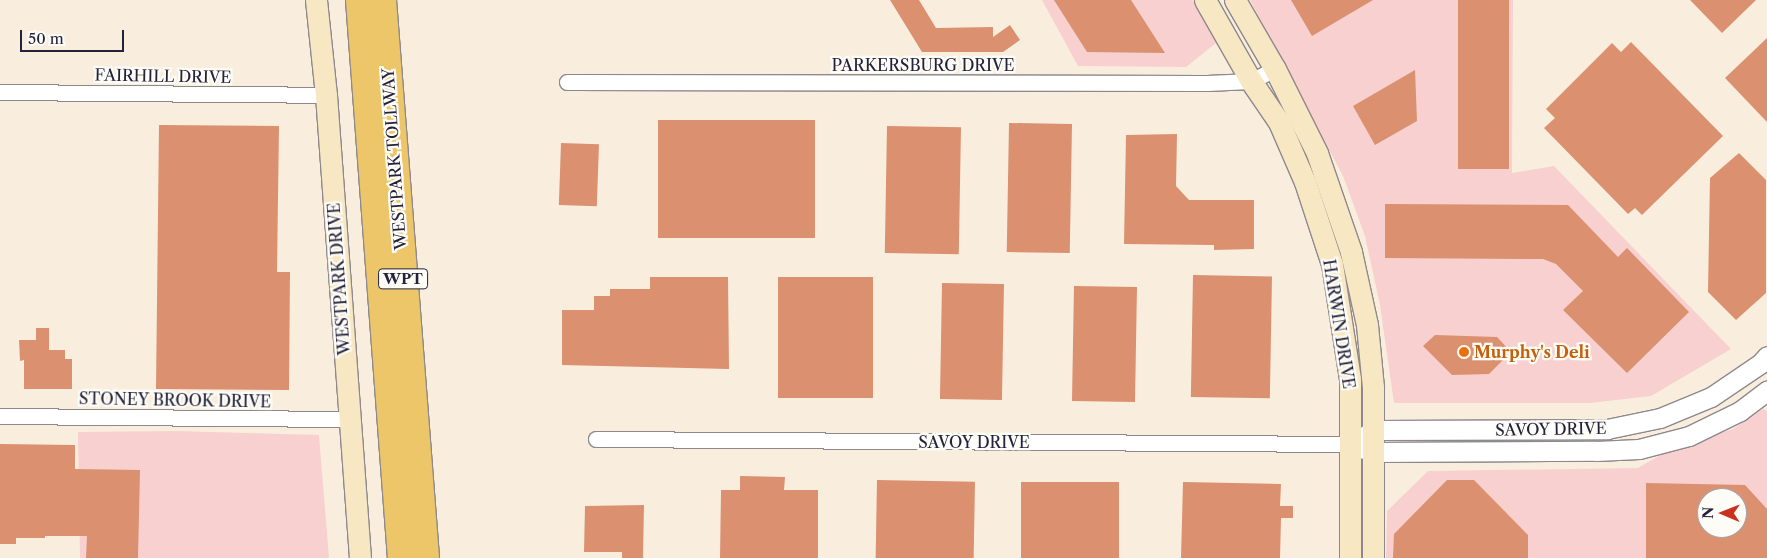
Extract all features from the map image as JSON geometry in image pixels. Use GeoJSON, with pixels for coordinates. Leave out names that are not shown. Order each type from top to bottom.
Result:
{"type":"FeatureCollection","features":[{"type":"Feature","properties":{"kind":"highway","name":"WESTPARK TOLLWAY"},"geometry":{"type":"LineString","coordinates":[[360,0],[402,558]]}},
{"type":"Feature","properties":{"kind":"highway","name":"WESTPARK TOLLWAY"},"geometry":{"type":"LineString","coordinates":[[382,0],[424,558]]}},
{"type":"Feature","properties":{"kind":"main road","name":"WESTPARK DRIVE"},"geometry":{"type":"LineString","coordinates":[[316,0],[326,95],[360,558]]}},
{"type":"Feature","properties":{"kind":"main road","name":"HARWIN DRIVE"},"geometry":{"type":"LineString","coordinates":[[1205,0],[1251,81],[1279,122],[1305,182],[1332,264],[1350,379],[1350,558]]}},
{"type":"Feature","properties":{"kind":"main road","name":"HARWIN DRIVE"},"geometry":{"type":"LineString","coordinates":[[1235,0],[1275,69],[1317,153],[1351,252],[1367,325],[1374,430],[1373,558]]}},
{"type":"Feature","properties":{"kind":"main road"},"geometry":{"type":"LineString","coordinates":[[1332,264],[1351,252]]}},
{"type":"Feature","properties":{"kind":"street","name":"PARKERSBURG DRIVE"},"geometry":{"type":"LineString","coordinates":[[567,82],[1207,83],[1251,81],[1275,69]]}},
{"type":"Feature","properties":{"kind":"street","name":"FAIRHILL DRIVE"},"geometry":{"type":"LineString","coordinates":[[0,92],[326,95]]}},
{"type":"Feature","properties":{"kind":"street","name":"SAVOY DRIVE"},"geometry":{"type":"LineString","coordinates":[[1374,430],[1607,430],[1660,418],[1711,398],[1765,366]]}},
{"type":"Feature","properties":{"kind":"street","name":"SAVOY DRIVE"},"geometry":{"type":"LineString","coordinates":[[596,439],[1351,444],[1373,452],[1596,451],[1639,449],[1689,436],[1740,411],[1767,391]]}},
{"type":"Feature","properties":{"kind":"street","name":"STONEY BROOK DRIVE"},"geometry":{"type":"LineString","coordinates":[[0,416],[350,419]]}},
{"type":"Feature","properties":{"kind":"street"},"geometry":{"type":"LineString","coordinates":[[1351,444],[1374,430]]}},
{"type":"Feature","properties":{"kind":"shaded area"},"geometry":{"type":"Polygon","coordinates":[[[1042,0],[1193,0],[1216,43],[1186,67],[1078,66],[1042,0]]]}},
{"type":"Feature","properties":{"kind":"shaded area"},"geometry":{"type":"Polygon","coordinates":[[[1250,0],[1513,0],[1512,173],[1554,166],[1731,349],[1651,396],[1590,403],[1394,403],[1380,305],[1365,236],[1343,176],[1250,0]]]}},
{"type":"Feature","properties":{"kind":"shaded area"},"geometry":{"type":"Polygon","coordinates":[[[1763,409],[1767,411],[1767,558],[1386,558],[1387,511],[1428,471],[1638,468],[1671,449],[1733,429],[1763,409]]]}},
{"type":"Feature","properties":{"kind":"shaded area"},"geometry":{"type":"Polygon","coordinates":[[[177,431],[319,435],[329,558],[80,558],[78,432],[177,431]]]}},
{"type":"Feature","properties":{"kind":"building"},"geometry":{"type":"Polygon","coordinates":[[[890,0],[919,0],[936,28],[993,27],[993,37],[1010,25],[1020,40],[1003,52],[922,52],[890,0]]]}},
{"type":"Feature","properties":{"kind":"building"},"geometry":{"type":"Polygon","coordinates":[[[1054,0],[1131,0],[1165,53],[1087,52],[1054,0]]]}},
{"type":"Feature","properties":{"kind":"building"},"geometry":{"type":"Polygon","coordinates":[[[1291,0],[1373,0],[1312,36],[1291,0]]]}},
{"type":"Feature","properties":{"kind":"building"},"geometry":{"type":"Polygon","coordinates":[[[1458,0],[1509,0],[1509,169],[1458,169],[1458,0]]]}},
{"type":"Feature","properties":{"kind":"building"},"geometry":{"type":"Polygon","coordinates":[[[1690,0],[1756,0],[1722,33],[1690,0]]]}},
{"type":"Feature","properties":{"kind":"building"},"geometry":{"type":"Polygon","coordinates":[[[1767,38],[1767,122],[1725,78],[1767,38]]]}},
{"type":"Feature","properties":{"kind":"building"},"geometry":{"type":"Polygon","coordinates":[[[1631,42],[1723,136],[1642,215],[1635,208],[1628,214],[1544,128],[1555,118],[1546,109],[1612,43],[1621,52],[1631,42]]]}},
{"type":"Feature","properties":{"kind":"building"},"geometry":{"type":"Polygon","coordinates":[[[1415,70],[1417,121],[1375,145],[1353,106],[1415,70]]]}},
{"type":"Feature","properties":{"kind":"building"},"geometry":{"type":"Polygon","coordinates":[[[658,120],[815,120],[815,238],[658,238],[658,120]]]}},
{"type":"Feature","properties":{"kind":"building"},"geometry":{"type":"Polygon","coordinates":[[[1009,123],[1072,124],[1070,253],[1007,252],[1009,123]]]}},
{"type":"Feature","properties":{"kind":"building"},"geometry":{"type":"Polygon","coordinates":[[[159,125],[279,126],[277,272],[290,272],[289,390],[156,389],[159,125]]]}},
{"type":"Feature","properties":{"kind":"building"},"geometry":{"type":"Polygon","coordinates":[[[887,126],[961,127],[959,254],[885,253],[887,126]]]}},
{"type":"Feature","properties":{"kind":"building"},"geometry":{"type":"Polygon","coordinates":[[[1177,134],[1176,186],[1189,200],[1254,200],[1254,249],[1214,250],[1214,245],[1124,244],[1126,135],[1177,134]]]}},
{"type":"Feature","properties":{"kind":"building"},"geometry":{"type":"Polygon","coordinates":[[[561,143],[599,144],[597,206],[559,205],[561,143]]]}},
{"type":"Feature","properties":{"kind":"building"},"geometry":{"type":"Polygon","coordinates":[[[1739,153],[1766,180],[1766,293],[1736,320],[1708,292],[1710,178],[1739,153]]]}},
{"type":"Feature","properties":{"kind":"building"},"geometry":{"type":"Polygon","coordinates":[[[1385,204],[1568,205],[1618,257],[1627,248],[1689,312],[1627,373],[1563,310],[1583,291],[1556,264],[1543,259],[1385,258],[1385,204]]]}},
{"type":"Feature","properties":{"kind":"building"},"geometry":{"type":"Polygon","coordinates":[[[1193,275],[1272,276],[1270,398],[1191,397],[1193,275]]]}},
{"type":"Feature","properties":{"kind":"building"},"geometry":{"type":"Polygon","coordinates":[[[650,277],[728,277],[729,369],[562,365],[562,310],[594,310],[594,296],[610,296],[610,289],[650,289],[650,277]]]}},
{"type":"Feature","properties":{"kind":"building"},"geometry":{"type":"Polygon","coordinates":[[[778,277],[873,277],[873,398],[778,398],[778,277]]]}},
{"type":"Feature","properties":{"kind":"building"},"geometry":{"type":"Polygon","coordinates":[[[942,283],[1004,284],[1002,400],[940,399],[942,283]]]}},
{"type":"Feature","properties":{"kind":"building"},"geometry":{"type":"Polygon","coordinates":[[[1074,286],[1137,287],[1135,402],[1072,401],[1074,286]]]}},
{"type":"Feature","properties":{"kind":"building"},"geometry":{"type":"Polygon","coordinates":[[[36,328],[49,328],[49,350],[65,350],[65,359],[72,359],[72,389],[24,389],[24,360],[20,361],[19,340],[36,340],[36,328]]]}},
{"type":"Feature","properties":{"kind":"building"},"geometry":{"type":"Polygon","coordinates":[[[1435,335],[1497,337],[1511,352],[1489,374],[1452,375],[1423,346],[1435,335]]]}},
{"type":"Feature","properties":{"kind":"building"},"geometry":{"type":"Polygon","coordinates":[[[0,444],[75,445],[75,469],[140,470],[138,558],[86,558],[87,536],[16,538],[16,544],[0,544],[0,444]]]}},
{"type":"Feature","properties":{"kind":"building"},"geometry":{"type":"Polygon","coordinates":[[[740,476],[785,477],[784,490],[818,490],[818,558],[720,558],[721,490],[740,490],[740,476]]]}},
{"type":"Feature","properties":{"kind":"building"},"geometry":{"type":"Polygon","coordinates":[[[877,480],[975,482],[974,558],[876,558],[877,480]]]}},
{"type":"Feature","properties":{"kind":"building"},"geometry":{"type":"Polygon","coordinates":[[[1447,480],[1474,480],[1528,535],[1528,558],[1393,558],[1394,534],[1447,480]]]}},
{"type":"Feature","properties":{"kind":"building"},"geometry":{"type":"Polygon","coordinates":[[[1021,482],[1119,482],[1119,558],[1021,558],[1021,482]]]}},
{"type":"Feature","properties":{"kind":"building"},"geometry":{"type":"Polygon","coordinates":[[[1183,482],[1281,484],[1280,506],[1293,506],[1293,518],[1281,518],[1280,558],[1181,558],[1183,482]]]}},
{"type":"Feature","properties":{"kind":"building"},"geometry":{"type":"Polygon","coordinates":[[[1646,483],[1745,485],[1767,509],[1767,558],[1646,558],[1646,483]]]}},
{"type":"Feature","properties":{"kind":"building"},"geometry":{"type":"Polygon","coordinates":[[[644,505],[643,558],[622,558],[622,552],[584,552],[585,506],[644,505]]]}},
{"type":"Feature","properties":{"kind":"place","name":"Murphy's Deli"},"geometry":{"type":"Point","coordinates":[1464,352]}}]}
